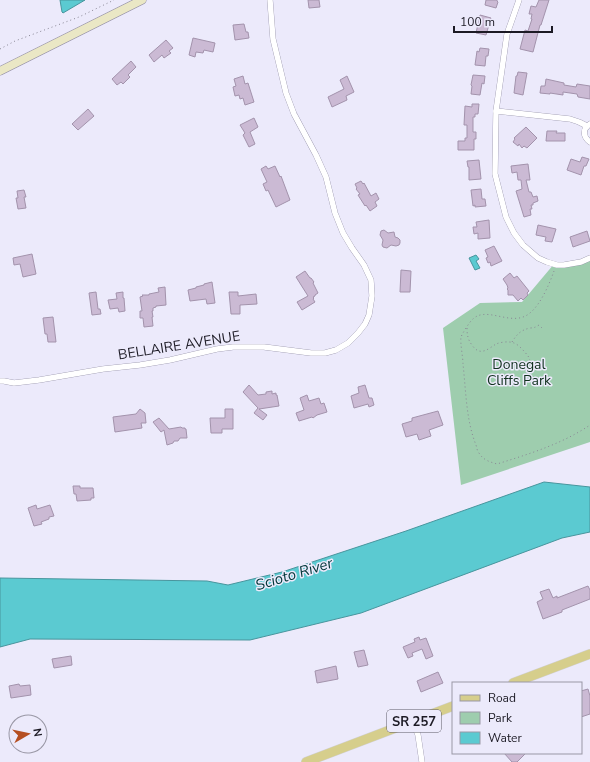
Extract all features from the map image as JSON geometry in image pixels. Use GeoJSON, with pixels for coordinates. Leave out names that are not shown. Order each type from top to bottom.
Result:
{"type":"FeatureCollection","features":[{"type":"Feature","properties":{"kind":"main road"},"geometry":{"type":"LineString","coordinates":[[0,71],[142,0]]}},
{"type":"Feature","properties":{"kind":"main road"},"geometry":{"type":"LineString","coordinates":[[516,682],[590,654]]}},
{"type":"Feature","properties":{"kind":"main road","name":"SR 257"},"geometry":{"type":"LineString","coordinates":[[306,762],[452,706]]}},
{"type":"Feature","properties":{"kind":"street","name":"BELLAIRE AVENUE"},"geometry":{"type":"LineString","coordinates":[[0,381],[14,383],[39,380],[103,369],[148,364],[233,347],[264,347],[311,354],[325,353],[336,350],[348,343],[365,324],[369,315],[372,296],[371,280],[343,233],[335,213],[326,177],[294,114],[286,94],[273,39],[270,0]]}},
{"type":"Feature","properties":{"kind":"street"},"geometry":{"type":"LineString","coordinates":[[519,0],[507,34],[496,111],[495,174],[506,217],[514,233],[523,245],[538,258],[559,265],[581,262],[590,258]]}},
{"type":"Feature","properties":{"kind":"street"},"geometry":{"type":"LineString","coordinates":[[496,111],[570,119],[588,125],[584,132],[584,136],[590,142]]}},
{"type":"Feature","properties":{"kind":"street"},"geometry":{"type":"LineString","coordinates":[[413,722],[418,735],[422,762]]}},
{"type":"Feature","properties":{"kind":"path"},"geometry":{"type":"LineString","coordinates":[[0,49],[14,41],[79,17],[114,0]]}},
{"type":"Feature","properties":{"kind":"path"},"geometry":{"type":"LineString","coordinates":[[559,265],[544,295],[529,314],[516,319],[486,314],[477,316],[472,320],[461,336],[470,427],[479,454],[483,458],[496,464],[551,446],[590,425]]}},
{"type":"Feature","properties":{"kind":"path"},"geometry":{"type":"LineString","coordinates":[[512,342],[516,335],[522,330],[536,328],[539,325],[542,328]]}},
{"type":"Feature","properties":{"kind":"path"},"geometry":{"type":"LineString","coordinates":[[467,327],[467,337],[475,349],[482,351],[500,343],[512,342],[518,345],[526,354],[533,367]]}},
{"type":"Feature","properties":{"kind":"green space","name":"Donegal Cliffs Park"},"geometry":{"type":"Polygon","coordinates":[[[590,258],[590,442],[461,485],[443,328],[480,303],[522,302],[554,264],[590,258]]]}},
{"type":"Feature","properties":{"kind":"water"},"geometry":{"type":"Polygon","coordinates":[[[60,0],[85,0],[63,13],[60,0]]]}},
{"type":"Feature","properties":{"kind":"water"},"geometry":{"type":"Polygon","coordinates":[[[476,255],[479,259],[476,261],[480,268],[475,270],[469,258],[476,255]]]}},
{"type":"Feature","properties":{"kind":"water","name":"Scioto River"},"geometry":{"type":"Polygon","coordinates":[[[544,482],[590,487],[590,532],[562,538],[361,613],[250,640],[30,639],[0,647],[0,578],[207,581],[228,585],[282,572],[406,531],[544,482]]]}},
{"type":"Feature","properties":{"kind":"building"},"geometry":{"type":"Polygon","coordinates":[[[308,0],[319,0],[320,7],[309,8],[308,0]]]}},
{"type":"Feature","properties":{"kind":"building"},"geometry":{"type":"Polygon","coordinates":[[[486,0],[497,0],[498,2],[496,8],[485,5],[486,0]]]}},
{"type":"Feature","properties":{"kind":"building"},"geometry":{"type":"Polygon","coordinates":[[[539,0],[549,0],[540,25],[533,52],[520,49],[525,30],[528,31],[532,19],[532,14],[529,14],[531,6],[536,7],[539,0]]]}},
{"type":"Feature","properties":{"kind":"building"},"geometry":{"type":"Polygon","coordinates":[[[480,15],[491,18],[486,35],[476,33],[480,15]]]}},
{"type":"Feature","properties":{"kind":"building"},"geometry":{"type":"Polygon","coordinates":[[[244,24],[249,38],[235,40],[233,25],[244,24]]]}},
{"type":"Feature","properties":{"kind":"building"},"geometry":{"type":"Polygon","coordinates":[[[193,38],[215,43],[213,52],[204,50],[203,53],[196,52],[195,57],[189,55],[193,38]]]}},
{"type":"Feature","properties":{"kind":"building"},"geometry":{"type":"Polygon","coordinates":[[[166,40],[173,48],[169,51],[171,53],[164,58],[162,55],[154,62],[149,55],[166,40]]]}},
{"type":"Feature","properties":{"kind":"building"},"geometry":{"type":"Polygon","coordinates":[[[480,48],[489,49],[488,56],[486,56],[485,66],[475,65],[477,51],[479,52],[480,48]]]}},
{"type":"Feature","properties":{"kind":"building"},"geometry":{"type":"Polygon","coordinates":[[[131,61],[136,67],[128,75],[130,77],[123,84],[121,82],[117,85],[112,79],[131,61]]]}},
{"type":"Feature","properties":{"kind":"building"},"geometry":{"type":"Polygon","coordinates":[[[518,72],[527,73],[523,95],[514,93],[516,76],[518,72]]]}},
{"type":"Feature","properties":{"kind":"building"},"geometry":{"type":"Polygon","coordinates":[[[473,75],[485,76],[480,95],[471,94],[473,75]]]}},
{"type":"Feature","properties":{"kind":"building"},"geometry":{"type":"Polygon","coordinates":[[[243,76],[245,84],[248,83],[254,102],[245,105],[243,98],[240,99],[239,95],[235,96],[233,87],[236,86],[234,79],[243,76]]]}},
{"type":"Feature","properties":{"kind":"building"},"geometry":{"type":"Polygon","coordinates":[[[347,76],[354,92],[346,96],[347,100],[332,107],[328,97],[344,89],[340,80],[347,76]]]}},
{"type":"Feature","properties":{"kind":"building"},"geometry":{"type":"Polygon","coordinates":[[[546,79],[576,87],[577,84],[590,86],[590,99],[578,97],[577,94],[563,92],[563,95],[540,93],[541,86],[545,86],[546,79]]]}},
{"type":"Feature","properties":{"kind":"building"},"geometry":{"type":"Polygon","coordinates":[[[472,104],[479,104],[478,114],[475,114],[475,117],[473,117],[473,132],[476,132],[476,139],[474,139],[474,150],[458,150],[458,141],[465,141],[465,138],[467,138],[467,125],[464,125],[465,106],[472,107],[472,104]]]}},
{"type":"Feature","properties":{"kind":"building"},"geometry":{"type":"Polygon","coordinates":[[[88,109],[94,116],[78,130],[72,124],[88,109]]]}},
{"type":"Feature","properties":{"kind":"building"},"geometry":{"type":"Polygon","coordinates":[[[254,118],[258,127],[250,132],[255,144],[249,147],[243,135],[245,133],[240,125],[254,118]]]}},
{"type":"Feature","properties":{"kind":"building"},"geometry":{"type":"Polygon","coordinates":[[[526,127],[537,138],[527,148],[524,146],[522,148],[519,144],[518,146],[513,142],[515,139],[514,138],[526,127]]]}},
{"type":"Feature","properties":{"kind":"building"},"geometry":{"type":"Polygon","coordinates":[[[547,131],[565,133],[565,141],[546,141],[547,131]]]}},
{"type":"Feature","properties":{"kind":"building"},"geometry":{"type":"Polygon","coordinates":[[[582,157],[589,159],[586,166],[584,166],[581,175],[567,170],[571,159],[580,162],[582,157]]]}},
{"type":"Feature","properties":{"kind":"building"},"geometry":{"type":"Polygon","coordinates":[[[479,160],[481,179],[469,180],[469,167],[467,161],[479,160]]]}},
{"type":"Feature","properties":{"kind":"building"},"geometry":{"type":"Polygon","coordinates":[[[528,164],[530,180],[526,180],[529,192],[531,192],[533,197],[537,196],[538,201],[531,205],[531,215],[524,217],[516,191],[522,189],[521,180],[518,180],[517,172],[512,173],[511,166],[528,164]]]}},
{"type":"Feature","properties":{"kind":"building"},"geometry":{"type":"Polygon","coordinates":[[[266,166],[268,169],[275,166],[280,177],[281,176],[290,200],[276,207],[268,190],[266,191],[263,184],[267,182],[261,169],[266,166]]]}},
{"type":"Feature","properties":{"kind":"building"},"geometry":{"type":"Polygon","coordinates":[[[361,181],[363,184],[364,183],[371,196],[376,193],[379,199],[375,202],[377,206],[370,211],[358,195],[360,194],[356,189],[355,184],[361,181]]]}},
{"type":"Feature","properties":{"kind":"building"},"geometry":{"type":"Polygon","coordinates":[[[481,189],[482,199],[485,199],[486,206],[475,207],[475,205],[473,206],[471,190],[481,189]]]}},
{"type":"Feature","properties":{"kind":"building"},"geometry":{"type":"Polygon","coordinates":[[[24,190],[26,197],[24,197],[26,208],[18,209],[16,198],[18,198],[17,191],[24,190]]]}},
{"type":"Feature","properties":{"kind":"building"},"geometry":{"type":"Polygon","coordinates":[[[489,220],[490,238],[478,239],[478,233],[474,234],[473,227],[477,227],[476,222],[489,220]]]}},
{"type":"Feature","properties":{"kind":"building"},"geometry":{"type":"Polygon","coordinates":[[[538,225],[556,229],[552,242],[545,241],[546,237],[536,235],[538,225]]]}},
{"type":"Feature","properties":{"kind":"building"},"geometry":{"type":"Polygon","coordinates":[[[384,230],[388,233],[394,232],[395,237],[400,240],[399,245],[391,245],[387,248],[383,247],[383,240],[380,235],[381,231],[384,230]]]}},
{"type":"Feature","properties":{"kind":"building"},"geometry":{"type":"Polygon","coordinates":[[[587,231],[590,241],[573,247],[570,237],[587,231]]]}},
{"type":"Feature","properties":{"kind":"building"},"geometry":{"type":"Polygon","coordinates":[[[494,246],[502,261],[491,266],[490,262],[488,263],[486,258],[488,257],[485,250],[494,246]]]}},
{"type":"Feature","properties":{"kind":"building"},"geometry":{"type":"Polygon","coordinates":[[[32,254],[36,274],[23,277],[20,264],[14,265],[13,258],[32,254]]]}},
{"type":"Feature","properties":{"kind":"building"},"geometry":{"type":"Polygon","coordinates":[[[401,270],[411,271],[410,292],[400,292],[401,270]]]}},
{"type":"Feature","properties":{"kind":"building"},"geometry":{"type":"Polygon","coordinates":[[[305,271],[314,282],[313,283],[318,293],[313,297],[315,302],[302,310],[297,302],[308,296],[296,277],[305,271]]]}},
{"type":"Feature","properties":{"kind":"building"},"geometry":{"type":"Polygon","coordinates":[[[510,273],[514,278],[517,276],[529,291],[527,293],[528,295],[523,300],[521,298],[518,301],[513,295],[508,295],[508,288],[503,279],[510,273]]]}},
{"type":"Feature","properties":{"kind":"building"},"geometry":{"type":"Polygon","coordinates":[[[212,282],[215,303],[207,304],[206,299],[190,301],[188,290],[212,282]]]}},
{"type":"Feature","properties":{"kind":"building"},"geometry":{"type":"Polygon","coordinates":[[[165,287],[166,305],[156,306],[153,308],[153,326],[144,327],[143,318],[140,318],[140,311],[142,311],[140,297],[143,296],[142,295],[149,295],[159,292],[158,288],[165,287]]]}},
{"type":"Feature","properties":{"kind":"building"},"geometry":{"type":"Polygon","coordinates":[[[96,292],[98,309],[100,309],[101,314],[92,315],[89,293],[96,292]]]}},
{"type":"Feature","properties":{"kind":"building"},"geometry":{"type":"Polygon","coordinates":[[[123,292],[125,311],[119,312],[118,308],[110,309],[108,300],[117,299],[116,293],[123,292]]]}},
{"type":"Feature","properties":{"kind":"building"},"geometry":{"type":"Polygon","coordinates":[[[229,292],[238,292],[238,296],[256,294],[257,304],[240,305],[240,314],[231,314],[229,292]]]}},
{"type":"Feature","properties":{"kind":"building"},"geometry":{"type":"Polygon","coordinates":[[[53,317],[56,342],[48,342],[47,334],[45,334],[43,318],[53,317]]]}},
{"type":"Feature","properties":{"kind":"building"},"geometry":{"type":"Polygon","coordinates":[[[249,385],[258,395],[266,394],[266,392],[272,391],[272,394],[276,393],[277,395],[279,406],[259,409],[267,415],[263,420],[254,413],[258,408],[243,392],[249,385]]]}},
{"type":"Feature","properties":{"kind":"building"},"geometry":{"type":"Polygon","coordinates":[[[365,385],[369,398],[372,398],[374,405],[369,407],[368,404],[354,408],[351,396],[359,393],[358,387],[365,385]]]}},
{"type":"Feature","properties":{"kind":"building"},"geometry":{"type":"Polygon","coordinates":[[[307,395],[309,401],[319,398],[321,404],[324,403],[327,412],[313,418],[299,421],[296,413],[304,410],[300,398],[307,395]]]}},
{"type":"Feature","properties":{"kind":"building"},"geometry":{"type":"Polygon","coordinates":[[[140,409],[145,413],[146,423],[141,423],[142,428],[115,432],[113,417],[136,414],[140,409]]]}},
{"type":"Feature","properties":{"kind":"building"},"geometry":{"type":"Polygon","coordinates":[[[225,409],[233,409],[233,429],[222,429],[222,433],[211,433],[210,418],[225,418],[225,409]]]}},
{"type":"Feature","properties":{"kind":"building"},"geometry":{"type":"Polygon","coordinates":[[[438,411],[443,425],[429,430],[431,436],[419,440],[417,434],[406,437],[402,424],[412,421],[412,418],[438,411]]]}},
{"type":"Feature","properties":{"kind":"building"},"geometry":{"type":"Polygon","coordinates":[[[159,418],[169,429],[181,427],[185,428],[187,438],[180,438],[178,441],[174,441],[173,443],[167,445],[164,430],[161,432],[153,422],[159,418]]]}},
{"type":"Feature","properties":{"kind":"building"},"geometry":{"type":"Polygon","coordinates":[[[73,486],[80,486],[80,488],[93,488],[94,498],[91,498],[91,500],[77,501],[73,486]]]}},
{"type":"Feature","properties":{"kind":"building"},"geometry":{"type":"Polygon","coordinates":[[[36,505],[37,509],[50,505],[54,516],[41,522],[42,524],[34,526],[28,508],[36,505]]]}},
{"type":"Feature","properties":{"kind":"building"},"geometry":{"type":"Polygon","coordinates":[[[588,586],[590,590],[590,599],[543,619],[537,602],[543,599],[540,592],[549,589],[553,598],[557,596],[557,598],[588,586]]]}},
{"type":"Feature","properties":{"kind":"building"},"geometry":{"type":"Polygon","coordinates":[[[419,637],[420,640],[426,638],[433,656],[426,659],[422,649],[412,653],[413,656],[408,658],[403,647],[415,642],[414,639],[419,637]]]}},
{"type":"Feature","properties":{"kind":"building"},"geometry":{"type":"Polygon","coordinates":[[[364,650],[368,665],[358,667],[354,652],[364,650]]]}},
{"type":"Feature","properties":{"kind":"building"},"geometry":{"type":"Polygon","coordinates":[[[71,656],[72,665],[54,668],[52,659],[71,656]]]}},
{"type":"Feature","properties":{"kind":"building"},"geometry":{"type":"Polygon","coordinates":[[[336,666],[338,679],[317,683],[315,671],[336,666]]]}},
{"type":"Feature","properties":{"kind":"building"},"geometry":{"type":"Polygon","coordinates":[[[438,672],[443,683],[421,692],[417,681],[438,672]]]}},
{"type":"Feature","properties":{"kind":"building"},"geometry":{"type":"Polygon","coordinates":[[[19,684],[20,686],[30,685],[31,695],[11,698],[9,686],[19,684]]]}},
{"type":"Feature","properties":{"kind":"building"},"geometry":{"type":"Polygon","coordinates":[[[588,689],[590,696],[590,714],[582,717],[582,691],[588,689]]]}},
{"type":"Feature","properties":{"kind":"building"},"geometry":{"type":"Polygon","coordinates":[[[505,754],[525,754],[517,762],[512,762],[505,754]]]}}]}
